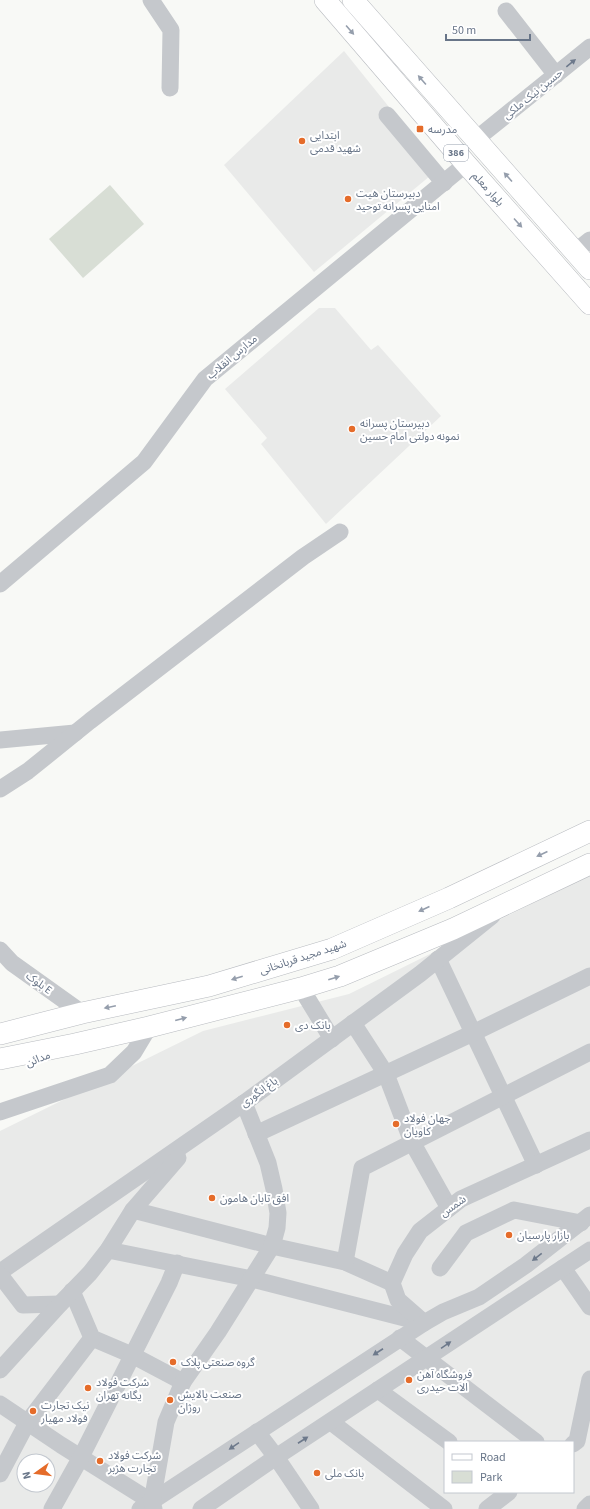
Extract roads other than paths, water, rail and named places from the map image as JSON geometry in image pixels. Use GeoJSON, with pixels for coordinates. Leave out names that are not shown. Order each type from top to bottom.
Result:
{"type":"FeatureCollection","features":[{"type":"Feature","properties":{"kind":"main road","name":"بلوار معلم"},"geometry":{"type":"LineString","coordinates":[[325,0],[466,164],[590,304]]}},
{"type":"Feature","properties":{"kind":"main road","name":"بلوار معلم"},"geometry":{"type":"LineString","coordinates":[[353,0],[475,140],[583,246],[590,270]]}},
{"type":"Feature","properties":{"kind":"main road","name":"شهید مجید قربانخانی"},"geometry":{"type":"LineString","coordinates":[[0,1034],[82,1013],[209,986],[332,950],[448,898],[590,831]]}},
{"type":"Feature","properties":{"kind":"main road"},"geometry":{"type":"LineString","coordinates":[[0,1059],[149,1027],[301,988],[354,970],[453,929],[584,867],[578,847],[567,842]]}},
{"type":"Feature","properties":{"kind":"main road","name":"مدائن"},"geometry":{"type":"LineString","coordinates":[[0,1071],[19,1066],[75,1044]]}},
{"type":"Feature","properties":{"kind":"street"},"geometry":{"type":"LineString","coordinates":[[151,0],[172,30],[170,88]]}},
{"type":"Feature","properties":{"kind":"street"},"geometry":{"type":"LineString","coordinates":[[506,11],[556,75]]}},
{"type":"Feature","properties":{"kind":"street","name":"حسین نیک ملکی"},"geometry":{"type":"LineString","coordinates":[[475,140],[590,47]]}},
{"type":"Feature","properties":{"kind":"street"},"geometry":{"type":"LineString","coordinates":[[387,115],[444,183]]}},
{"type":"Feature","properties":{"kind":"street","name":"مدارس انقلاب"},"geometry":{"type":"LineString","coordinates":[[0,584],[144,462],[205,379],[466,164]]}},
{"type":"Feature","properties":{"kind":"street"},"geometry":{"type":"LineString","coordinates":[[0,789],[28,771],[303,557],[340,532]]}},
{"type":"Feature","properties":{"kind":"street"},"geometry":{"type":"LineString","coordinates":[[0,740],[75,733]]}},
{"type":"Feature","properties":{"kind":"street","name":"باغ انگوری"},"geometry":{"type":"LineString","coordinates":[[0,1272],[244,1103],[438,959],[511,901]]}},
{"type":"Feature","properties":{"kind":"street","name":"بلوک E"},"geometry":{"type":"LineString","coordinates":[[0,950],[6,965],[82,1013]]}},
{"type":"Feature","properties":{"kind":"street"},"geometry":{"type":"LineString","coordinates":[[438,959],[536,1165]]}},
{"type":"Feature","properties":{"kind":"street"},"geometry":{"type":"LineString","coordinates":[[256,1134],[473,1033],[590,976]]}},
{"type":"Feature","properties":{"kind":"street"},"geometry":{"type":"LineString","coordinates":[[301,988],[332,1039]]}},
{"type":"Feature","properties":{"kind":"street"},"geometry":{"type":"LineString","coordinates":[[353,1023],[386,1074],[412,1142],[449,1208]]}},
{"type":"Feature","properties":{"kind":"street"},"geometry":{"type":"LineString","coordinates":[[0,1112],[110,1075],[134,1052],[149,1027]]}},
{"type":"Feature","properties":{"kind":"street"},"geometry":{"type":"LineString","coordinates":[[345,1262],[362,1168],[590,1052]]}},
{"type":"Feature","properties":{"kind":"street"},"geometry":{"type":"LineString","coordinates":[[149,1507],[166,1422],[183,1382],[218,1332],[252,1279],[272,1246],[278,1228],[278,1213],[268,1163],[244,1103]]}},
{"type":"Feature","properties":{"kind":"street"},"geometry":{"type":"LineString","coordinates":[[0,1370],[90,1272],[108,1250],[133,1210],[195,1138]]}},
{"type":"Feature","properties":{"kind":"street","name":"شمس"},"geometry":{"type":"LineString","coordinates":[[392,1283],[405,1254],[420,1231],[461,1199],[590,1140]]}},
{"type":"Feature","properties":{"kind":"street"},"geometry":{"type":"LineString","coordinates":[[133,1210],[272,1246],[345,1262],[392,1283],[398,1300],[424,1323]]}},
{"type":"Feature","properties":{"kind":"street"},"geometry":{"type":"LineString","coordinates":[[440,1268],[466,1233],[514,1210],[585,1219]]}},
{"type":"Feature","properties":{"kind":"street"},"geometry":{"type":"LineString","coordinates":[[149,1507],[256,1432],[400,1338],[443,1312],[479,1297],[526,1265],[585,1219]]}},
{"type":"Feature","properties":{"kind":"street"},"geometry":{"type":"LineString","coordinates":[[108,1250],[252,1279],[424,1323]]}},
{"type":"Feature","properties":{"kind":"street"},"geometry":{"type":"LineString","coordinates":[[201,1509],[276,1457],[590,1250]]}},
{"type":"Feature","properties":{"kind":"street"},"geometry":{"type":"LineString","coordinates":[[52,1509],[81,1457],[169,1283],[177,1263]]}},
{"type":"Feature","properties":{"kind":"street"},"geometry":{"type":"LineString","coordinates":[[563,1268],[585,1293],[590,1307]]}},
{"type":"Feature","properties":{"kind":"street"},"geometry":{"type":"LineString","coordinates":[[0,1275],[23,1305],[60,1304]]}},
{"type":"Feature","properties":{"kind":"street"},"geometry":{"type":"LineString","coordinates":[[72,1291],[92,1338],[132,1356],[183,1382]]}},
{"type":"Feature","properties":{"kind":"street"},"geometry":{"type":"LineString","coordinates":[[443,1312],[476,1326]]}},
{"type":"Feature","properties":{"kind":"street"},"geometry":{"type":"LineString","coordinates":[[0,1474],[27,1423],[92,1338]]}},
{"type":"Feature","properties":{"kind":"street"},"geometry":{"type":"LineString","coordinates":[[400,1338],[535,1441]]}},
{"type":"Feature","properties":{"kind":"street"},"geometry":{"type":"LineString","coordinates":[[574,1443],[577,1441],[590,1379]]}},
{"type":"Feature","properties":{"kind":"street"},"geometry":{"type":"LineString","coordinates":[[378,1390],[448,1441]]}},
{"type":"Feature","properties":{"kind":"street"},"geometry":{"type":"LineString","coordinates":[[0,1404],[81,1457],[149,1507]]}},
{"type":"Feature","properties":{"kind":"street"},"geometry":{"type":"LineString","coordinates":[[331,1422],[444,1509]]}},
{"type":"Feature","properties":{"kind":"street"},"geometry":{"type":"LineString","coordinates":[[256,1432],[276,1457],[310,1509]]}},
{"type":"Feature","properties":{"kind":"street"},"geometry":{"type":"LineString","coordinates":[[487,1509],[508,1493]]}},
{"type":"Feature","properties":{"kind":"street"},"geometry":{"type":"LineString","coordinates":[[585,1509],[590,1504]]}},
{"type":"Feature","properties":{"kind":"place","name":"مدرسه"},"geometry":{"type":"Point","coordinates":[420,129]}},
{"type":"Feature","properties":{"kind":"place","name":"ابتدایی شهید قدمی"},"geometry":{"type":"Point","coordinates":[302,141]}},
{"type":"Feature","properties":{"kind":"place","name":"دبیرستان هیت امنایی پسرانه توحید"},"geometry":{"type":"Point","coordinates":[348,199]}},
{"type":"Feature","properties":{"kind":"place","name":"دبیرستان پسرانه نمونه دولتی امام حسین"},"geometry":{"type":"Point","coordinates":[352,429]}},
{"type":"Feature","properties":{"kind":"place","name":"بانک دی"},"geometry":{"type":"Point","coordinates":[287,1025]}},
{"type":"Feature","properties":{"kind":"place","name":"جهان فولاد کاویان"},"geometry":{"type":"Point","coordinates":[396,1124]}},
{"type":"Feature","properties":{"kind":"place","name":"افق تابان هامون"},"geometry":{"type":"Point","coordinates":[212,1198]}},
{"type":"Feature","properties":{"kind":"place","name":"بازار پارسیان"},"geometry":{"type":"Point","coordinates":[509,1235]}},
{"type":"Feature","properties":{"kind":"place","name":"گروه صنعتی پلاک"},"geometry":{"type":"Point","coordinates":[173,1362]}},
{"type":"Feature","properties":{"kind":"place","name":"فروشگاه آهن الات حیدری"},"geometry":{"type":"Point","coordinates":[409,1380]}},
{"type":"Feature","properties":{"kind":"place","name":"شرکت فولاد یگانه تهران"},"geometry":{"type":"Point","coordinates":[88,1388]}},
{"type":"Feature","properties":{"kind":"place","name":"صنعت پالایش روژان"},"geometry":{"type":"Point","coordinates":[170,1400]}},
{"type":"Feature","properties":{"kind":"place","name":"نیک تجارت فولاد مهیار"},"geometry":{"type":"Point","coordinates":[33,1411]}},
{"type":"Feature","properties":{"kind":"place","name":"شرکت فولاد تجارت هژبر"},"geometry":{"type":"Point","coordinates":[100,1461]}},
{"type":"Feature","properties":{"kind":"place","name":"بانک ملی"},"geometry":{"type":"Point","coordinates":[317,1473]}}]}
